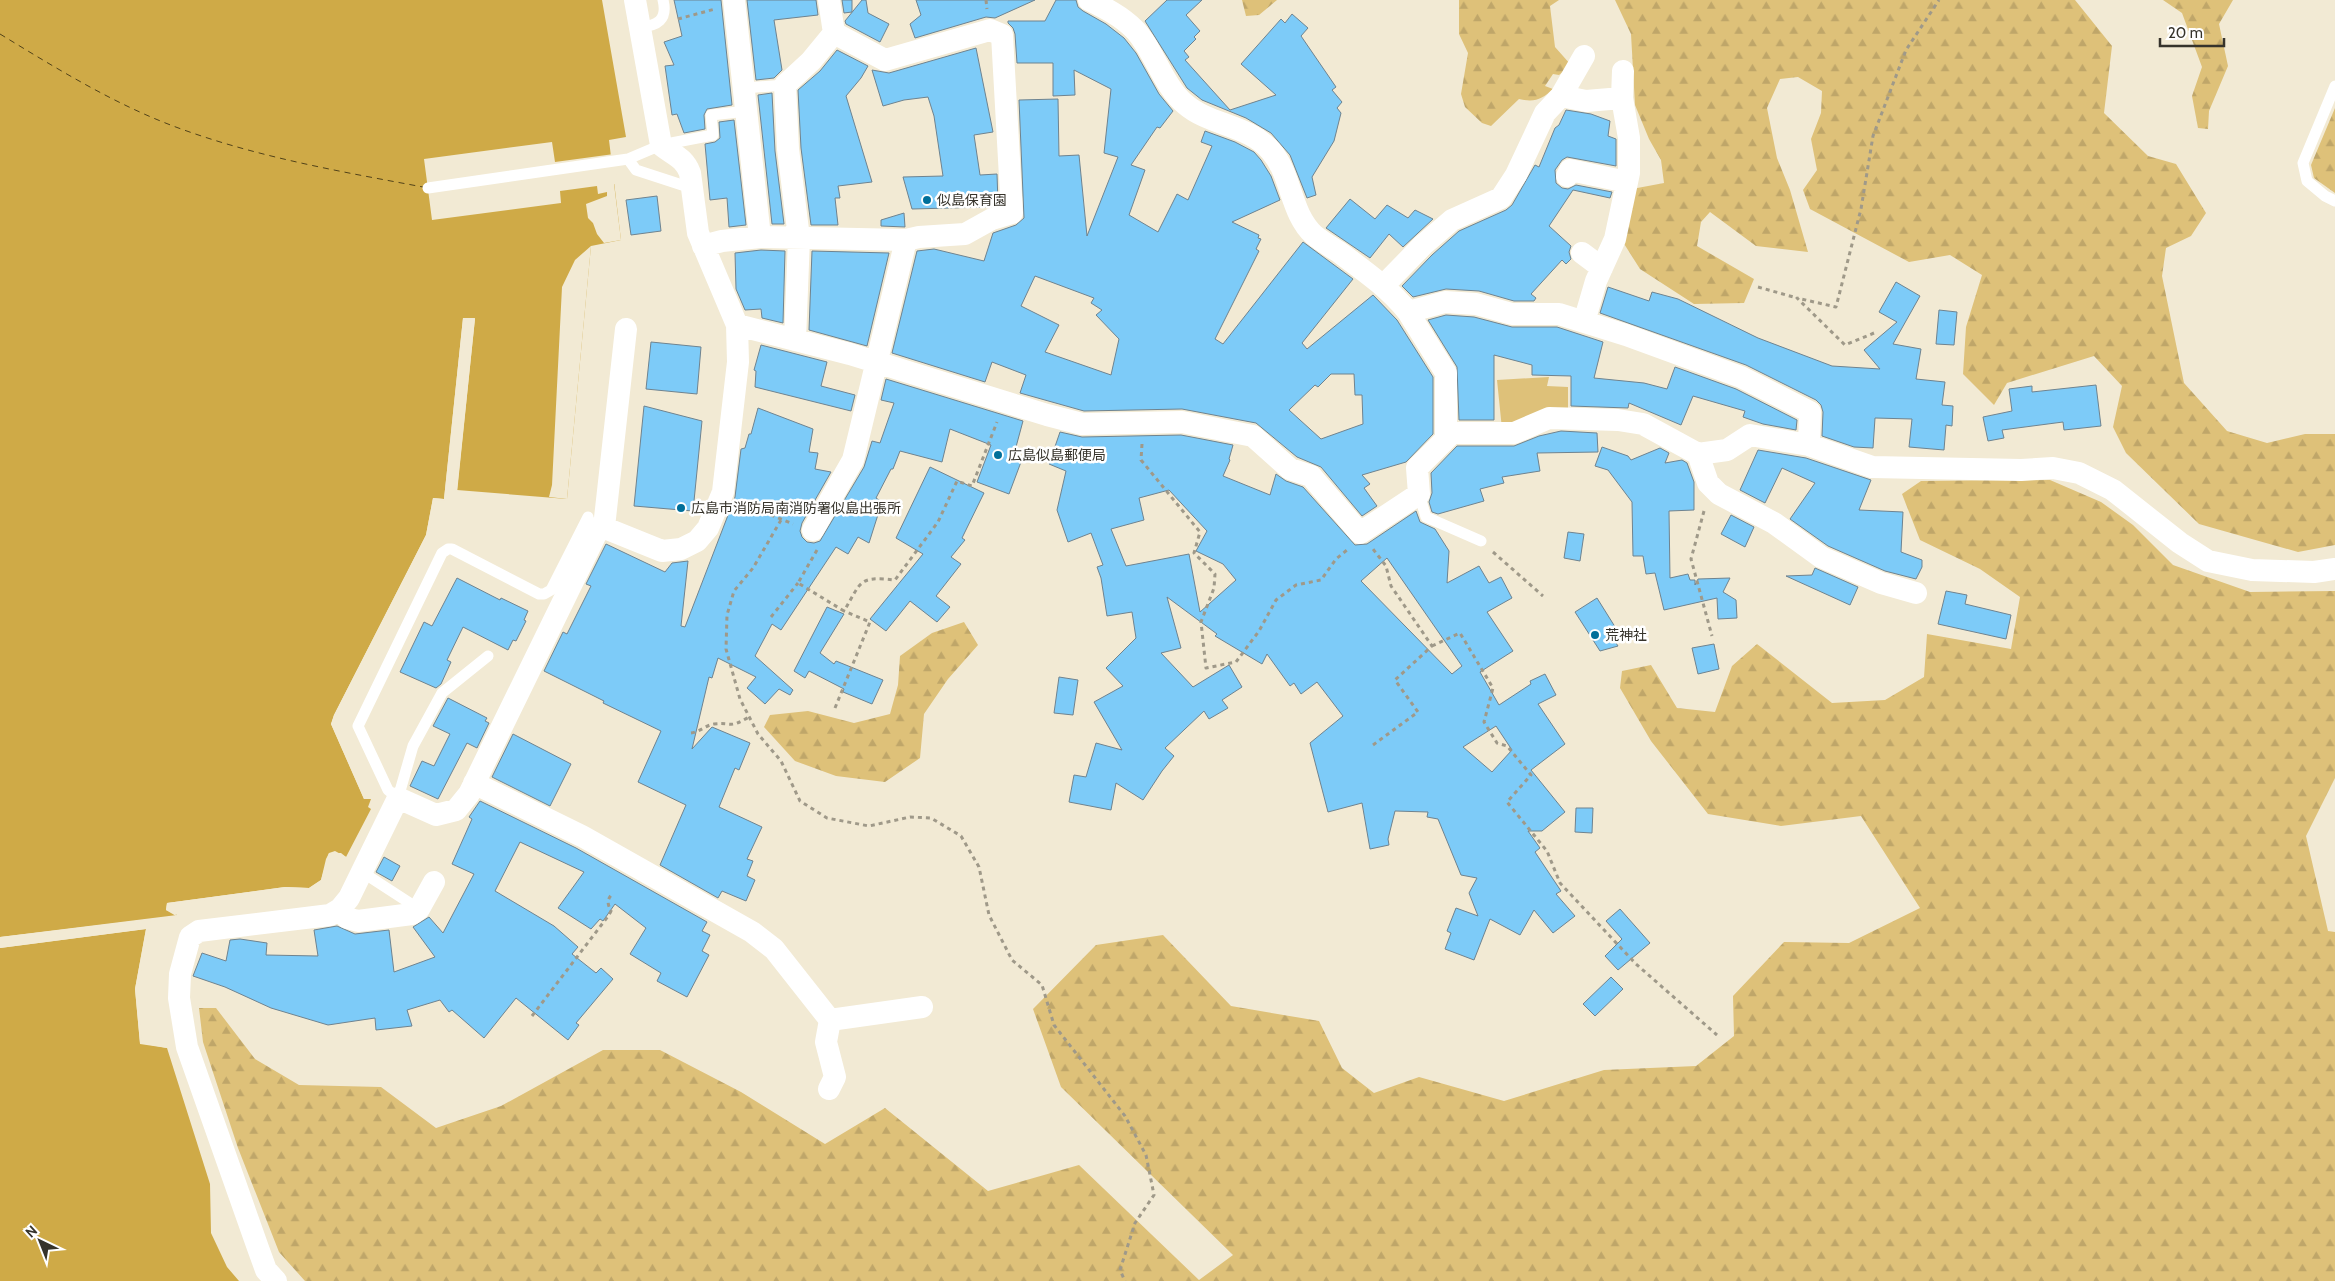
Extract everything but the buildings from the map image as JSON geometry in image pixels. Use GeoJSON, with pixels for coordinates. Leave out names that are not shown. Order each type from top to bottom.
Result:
{"type":"FeatureCollection","features":[{"type":"Feature","properties":{"kind":"street"},"geometry":{"type":"LineString","coordinates":[[596,522],[662,551],[681,549],[697,541],[708,528],[721,496],[738,362],[737,325],[698,233],[692,184],[687,164],[680,156],[661,145],[635,0]]}},
{"type":"Feature","properties":{"kind":"street"},"geometry":{"type":"LineString","coordinates":[[795,340],[799,238],[788,149],[785,84],[811,61],[834,33],[829,0]]}},
{"type":"Feature","properties":{"kind":"street"},"geometry":{"type":"LineString","coordinates":[[1089,0],[1114,12],[1135,29],[1170,86],[1185,104],[1203,115],[1250,132],[1270,150],[1282,166],[1300,216],[1313,234],[1383,286],[1408,312],[1446,373],[1446,439]]}},
{"type":"Feature","properties":{"kind":"street"},"geometry":{"type":"LineString","coordinates":[[735,2],[760,238]]}},
{"type":"Feature","properties":{"kind":"street"},"geometry":{"type":"LineString","coordinates":[[703,246],[722,241],[760,238],[906,240],[965,234],[992,219],[1012,213],[1002,35],[990,30],[884,60],[834,33]]}},
{"type":"Feature","properties":{"kind":"street"},"geometry":{"type":"LineString","coordinates":[[1383,286],[1424,244],[1452,220],[1501,198],[1516,175],[1544,113],[1561,96],[1584,56]]}},
{"type":"Feature","properties":{"kind":"street"},"geometry":{"type":"LineString","coordinates":[[1584,322],[1602,268],[1614,241],[1627,182],[1619,132],[1623,71]]}},
{"type":"Feature","properties":{"kind":"street"},"geometry":{"type":"LineString","coordinates":[[1561,96],[1586,101],[1622,98]]}},
{"type":"Feature","properties":{"kind":"street"},"geometry":{"type":"LineString","coordinates":[[1578,167],[1627,182]]}},
{"type":"Feature","properties":{"kind":"street"},"geometry":{"type":"LineString","coordinates":[[1611,215],[1608,235],[1614,241]]}},
{"type":"Feature","properties":{"kind":"street"},"geometry":{"type":"LineString","coordinates":[[813,530],[853,460],[875,362],[906,240]]}},
{"type":"Feature","properties":{"kind":"street"},"geometry":{"type":"LineString","coordinates":[[1582,253],[1602,268]]}},
{"type":"Feature","properties":{"kind":"street"},"geometry":{"type":"LineString","coordinates":[[1408,312],[1445,302],[1476,304],[1512,314],[1559,314],[1584,322],[1741,377],[1810,412],[1809,445]]}},
{"type":"Feature","properties":{"kind":"street"},"geometry":{"type":"LineString","coordinates":[[737,325],[875,362],[1082,424],[1182,422],[1253,436],[1290,469],[1311,476],[1360,533],[1419,494],[1418,468],[1452,433],[1514,433],[1549,418],[1618,420],[1643,424],[1698,454],[1727,450],[1750,435],[1809,445],[1872,467],[2021,470],[2053,468],[2079,473],[2113,490],[2180,543],[2208,561],[2252,570],[2314,572],[2335,569]]}},
{"type":"Feature","properties":{"kind":"street"},"geometry":{"type":"LineString","coordinates":[[596,522],[626,329]]}},
{"type":"Feature","properties":{"kind":"street"},"geometry":{"type":"LineString","coordinates":[[1698,454],[1708,483],[1720,494],[1774,523],[1821,557],[1881,583],[1916,593]]}},
{"type":"Feature","properties":{"kind":"street"},"geometry":{"type":"LineString","coordinates":[[276,1281],[266,1270],[187,1047],[179,998],[182,960],[190,937],[199,931],[330,915],[340,909],[349,898],[398,798],[436,815],[456,810],[469,794],[600,526],[596,522]]}},
{"type":"Feature","properties":{"kind":"street"},"geometry":{"type":"LineString","coordinates":[[474,784],[582,836],[752,932],[774,949],[830,1020],[826,1042],[834,1077],[829,1089]]}},
{"type":"Feature","properties":{"kind":"street"},"geometry":{"type":"LineString","coordinates":[[340,909],[347,918],[358,921],[405,916],[419,909],[434,882]]}},
{"type":"Feature","properties":{"kind":"street"},"geometry":{"type":"LineString","coordinates":[[830,1020],[922,1007]]}},
{"type":"Feature","properties":{"kind":"lane"},"geometry":{"type":"LineString","coordinates":[[640,27],[653,26],[662,18],[664,12],[663,0]]}},
{"type":"Feature","properties":{"kind":"lane"},"geometry":{"type":"LineString","coordinates":[[744,88],[785,84]]}},
{"type":"Feature","properties":{"kind":"lane"},"geometry":{"type":"LineString","coordinates":[[2335,86],[2303,163],[2307,181],[2335,201]]}},
{"type":"Feature","properties":{"kind":"lane"},"geometry":{"type":"LineString","coordinates":[[428,188],[628,160],[661,145],[713,135],[711,115],[746,111]]}},
{"type":"Feature","properties":{"kind":"lane"},"geometry":{"type":"LineString","coordinates":[[628,160],[636,170],[682,185],[692,184]]}},
{"type":"Feature","properties":{"kind":"lane"},"geometry":{"type":"LineString","coordinates":[[1419,494],[1426,517],[1481,541]]}},
{"type":"Feature","properties":{"kind":"lane"},"geometry":{"type":"LineString","coordinates":[[488,656],[442,693],[413,746],[398,798],[388,790],[358,726],[442,553],[448,549],[452,550],[539,594],[544,594],[551,590],[596,522]]}},
{"type":"Feature","properties":{"kind":"lane"},"geometry":{"type":"LineString","coordinates":[[362,872],[419,909]]}},
{"type":"Feature","properties":{"kind":"path"},"geometry":{"type":"LineString","coordinates":[[1758,288],[1836,307],[1861,209],[1873,136],[1906,50],[1940,0]]}},
{"type":"Feature","properties":{"kind":"path"},"geometry":{"type":"LineString","coordinates":[[662,18],[680,20],[735,2]]}},
{"type":"Feature","properties":{"kind":"path"},"geometry":{"type":"LineString","coordinates":[[1797,298],[1846,346],[1874,333]]}},
{"type":"Feature","properties":{"kind":"path"},"geometry":{"type":"LineString","coordinates":[[844,611],[860,584],[872,577],[895,580],[938,522],[957,481],[972,486],[1005,402]]}},
{"type":"Feature","properties":{"kind":"path"},"geometry":{"type":"LineString","coordinates":[[1144,423],[1141,460],[1200,532],[1194,553],[1215,574],[1214,588],[1201,622],[1206,668],[1236,662],[1259,631],[1276,600],[1296,585],[1321,580],[1336,559],[1361,538],[1360,533]]}},
{"type":"Feature","properties":{"kind":"path"},"geometry":{"type":"LineString","coordinates":[[1708,483],[1705,508],[1691,559],[1712,636]]}},
{"type":"Feature","properties":{"kind":"path"},"geometry":{"type":"LineString","coordinates":[[721,496],[825,536],[798,583],[771,617]]}},
{"type":"Feature","properties":{"kind":"path"},"geometry":{"type":"LineString","coordinates":[[781,520],[753,568],[734,591],[728,614],[726,649],[740,699],[758,734],[781,761],[800,801],[827,818],[869,826],[910,817],[931,818],[961,836],[979,867],[989,915],[1012,960],[1042,985],[1054,1025],[1125,1116],[1146,1155],[1154,1195],[1135,1223],[1120,1270],[1125,1281]]}},
{"type":"Feature","properties":{"kind":"path"},"geometry":{"type":"LineString","coordinates":[[1360,533],[1386,566],[1391,586],[1432,646]]}},
{"type":"Feature","properties":{"kind":"path"},"geometry":{"type":"LineString","coordinates":[[1481,541],[1542,596]]}},
{"type":"Feature","properties":{"kind":"path"},"geometry":{"type":"LineString","coordinates":[[798,583],[844,611],[870,622],[836,708]]}},
{"type":"Feature","properties":{"kind":"path"},"geometry":{"type":"LineString","coordinates":[[1373,746],[1418,712],[1395,680],[1432,646],[1460,632],[1493,688],[1484,722],[1497,743],[1507,746],[1531,775],[1507,802],[1546,851],[1560,883],[1636,964],[1716,1035]]}},
{"type":"Feature","properties":{"kind":"path"},"geometry":{"type":"LineString","coordinates":[[692,733],[700,732],[712,724],[734,726],[749,717]]}},
{"type":"Feature","properties":{"kind":"path"},"geometry":{"type":"LineString","coordinates":[[532,1016],[609,915],[611,911],[608,899],[612,894]]}},
{"type":"Feature","properties":{"kind":"green space"},"geometry":{"type":"Polygon","coordinates":[[[1242,0],[1277,0],[1259,15],[1246,16],[1242,0]]]}},
{"type":"Feature","properties":{"kind":"green space"},"geometry":{"type":"Polygon","coordinates":[[[1459,0],[1559,0],[1550,6],[1555,47],[1571,65],[1559,75],[1553,74],[1545,86],[1553,89],[1538,99],[1519,99],[1491,126],[1482,123],[1465,107],[1461,94],[1468,53],[1459,34],[1459,0]]]}},
{"type":"Feature","properties":{"kind":"green space"},"geometry":{"type":"Polygon","coordinates":[[[1615,0],[2075,0],[2112,46],[2104,113],[2148,156],[2176,164],[2206,213],[2191,236],[2166,248],[2162,276],[2184,383],[2227,431],[2267,443],[2305,434],[2335,434],[2335,545],[2298,552],[2199,524],[2126,453],[2113,427],[2122,386],[2094,356],[2007,383],[1994,405],[1963,374],[1966,327],[1982,275],[1950,255],[1909,262],[1810,209],[1803,190],[1817,170],[1811,139],[1821,113],[1822,91],[1798,77],[1780,79],[1767,108],[1777,158],[1790,190],[1808,252],[1756,246],[1710,212],[1701,222],[1697,246],[1754,279],[1744,303],[1694,304],[1640,269],[1621,239],[1632,189],[1664,183],[1661,160],[1649,139],[1635,105],[1631,34],[1615,0]]]}},
{"type":"Feature","properties":{"kind":"green space"},"geometry":{"type":"Polygon","coordinates":[[[2163,0],[2233,0],[2219,24],[2228,66],[2209,111],[2208,129],[2198,128],[2192,96],[2202,67],[2182,13],[2163,0]]]}},
{"type":"Feature","properties":{"kind":"green space"},"geometry":{"type":"Polygon","coordinates":[[[2335,108],[2335,193],[2314,178],[2311,165],[2335,108]]]}},
{"type":"Feature","properties":{"kind":"green space"},"geometry":{"type":"Polygon","coordinates":[[[1549,377],[1547,386],[1568,387],[1568,412],[1502,429],[1497,380],[1549,377]]]}},
{"type":"Feature","properties":{"kind":"green space"},"geometry":{"type":"Polygon","coordinates":[[[2050,480],[2101,502],[2133,525],[2173,565],[2250,592],[2335,591],[2335,778],[2306,836],[2328,931],[2335,932],[2335,1281],[305,1281],[279,1252],[238,1148],[203,1042],[199,1008],[216,1008],[255,1059],[299,1085],[381,1087],[436,1128],[501,1106],[603,1050],[660,1050],[741,1092],[825,1144],[885,1108],[988,1191],[1079,1165],[1199,1280],[1233,1255],[1061,1087],[1033,1009],[1096,945],[1163,935],[1231,1006],[1319,1021],[1342,1068],[1374,1093],[1419,1077],[1504,1101],[1604,1070],[1696,1066],[1734,1036],[1733,996],[1784,942],[1849,943],[1920,908],[1861,816],[1781,826],[1708,814],[1651,741],[1620,688],[1622,671],[1651,665],[1677,708],[1715,712],[1732,666],[1757,644],[1832,703],[1885,700],[1924,677],[1927,634],[2011,649],[2020,597],[1980,569],[1920,540],[1902,494],[1921,481],[2050,480]]]}},
{"type":"Feature","properties":{"kind":"green space"},"geometry":{"type":"Polygon","coordinates":[[[964,622],[978,645],[948,679],[924,714],[920,758],[885,782],[836,776],[795,761],[764,727],[770,715],[808,711],[854,723],[890,714],[898,685],[900,656],[932,633],[964,622]]]}},
{"type":"Feature","properties":{"kind":"shaded area"},"geometry":{"type":"Polygon","coordinates":[[[0,0],[602,0],[626,137],[609,140],[621,240],[591,246],[567,499],[457,490],[475,319],[463,318],[444,499],[433,498],[426,535],[331,724],[364,799],[371,799],[368,807],[371,809],[346,857],[341,853],[329,853],[321,880],[309,888],[285,887],[167,903],[166,910],[177,915],[0,937],[0,0]]]}},
{"type":"Feature","properties":{"kind":"shaded area"},"geometry":{"type":"Polygon","coordinates":[[[146,929],[135,989],[140,1043],[167,1048],[210,1184],[211,1233],[227,1267],[239,1281],[0,1281],[0,948],[146,929]]]}},
{"type":"Feature","properties":{"kind":"pier"},"geometry":{"type":"Polygon","coordinates":[[[552,142],[555,162],[614,154],[617,184],[614,184],[621,240],[604,243],[597,234],[593,223],[588,218],[586,204],[607,196],[607,192],[598,194],[597,186],[560,191],[561,203],[432,220],[424,159],[552,142]]]}},
{"type":"Feature","properties":{"kind":"pier"},"geometry":{"type":"Polygon","coordinates":[[[591,246],[567,499],[549,497],[552,485],[562,287],[575,260],[591,246]]]}},
{"type":"Feature","properties":{"kind":"pier"},"geometry":{"type":"Polygon","coordinates":[[[463,318],[475,318],[457,493],[455,490],[472,321],[465,320],[446,500],[435,501],[429,536],[333,724],[366,796],[373,797],[364,799],[331,724],[426,535],[433,498],[444,499],[463,318]]]}},
{"type":"Feature","properties":{"kind":"pier"},"geometry":{"type":"Polygon","coordinates":[[[335,851],[348,858],[345,860],[335,854],[331,855],[324,882],[310,890],[286,890],[169,905],[168,909],[175,912],[177,918],[0,940],[0,937],[176,916],[166,910],[167,903],[285,887],[309,888],[321,880],[326,859],[329,853],[335,851]]]}},
{"type":"Feature","properties":{"kind":"pier"},"geometry":{"type":"Polygon","coordinates":[[[147,927],[138,989],[142,1041],[167,1046],[167,1048],[140,1044],[135,989],[146,929],[0,948],[0,946],[147,927]]]}},
{"type":"Feature","properties":{"kind":"ferry route"},"geometry":{"type":"LineString","coordinates":[[0,34],[113,99],[184,130],[243,149],[333,170],[423,187]]}},
{"type":"Feature","properties":{"kind":"place","name":"似島保育園"},"geometry":{"type":"Point","coordinates":[927,200]}},
{"type":"Feature","properties":{"kind":"place","name":"広島似島郵便局"},"geometry":{"type":"Point","coordinates":[998,455]}},
{"type":"Feature","properties":{"kind":"place","name":"広島市消防局南消防署似島出張所"},"geometry":{"type":"Point","coordinates":[681,508]}},
{"type":"Feature","properties":{"kind":"place","name":"荒神社"},"geometry":{"type":"Point","coordinates":[1595,635]}}]}
